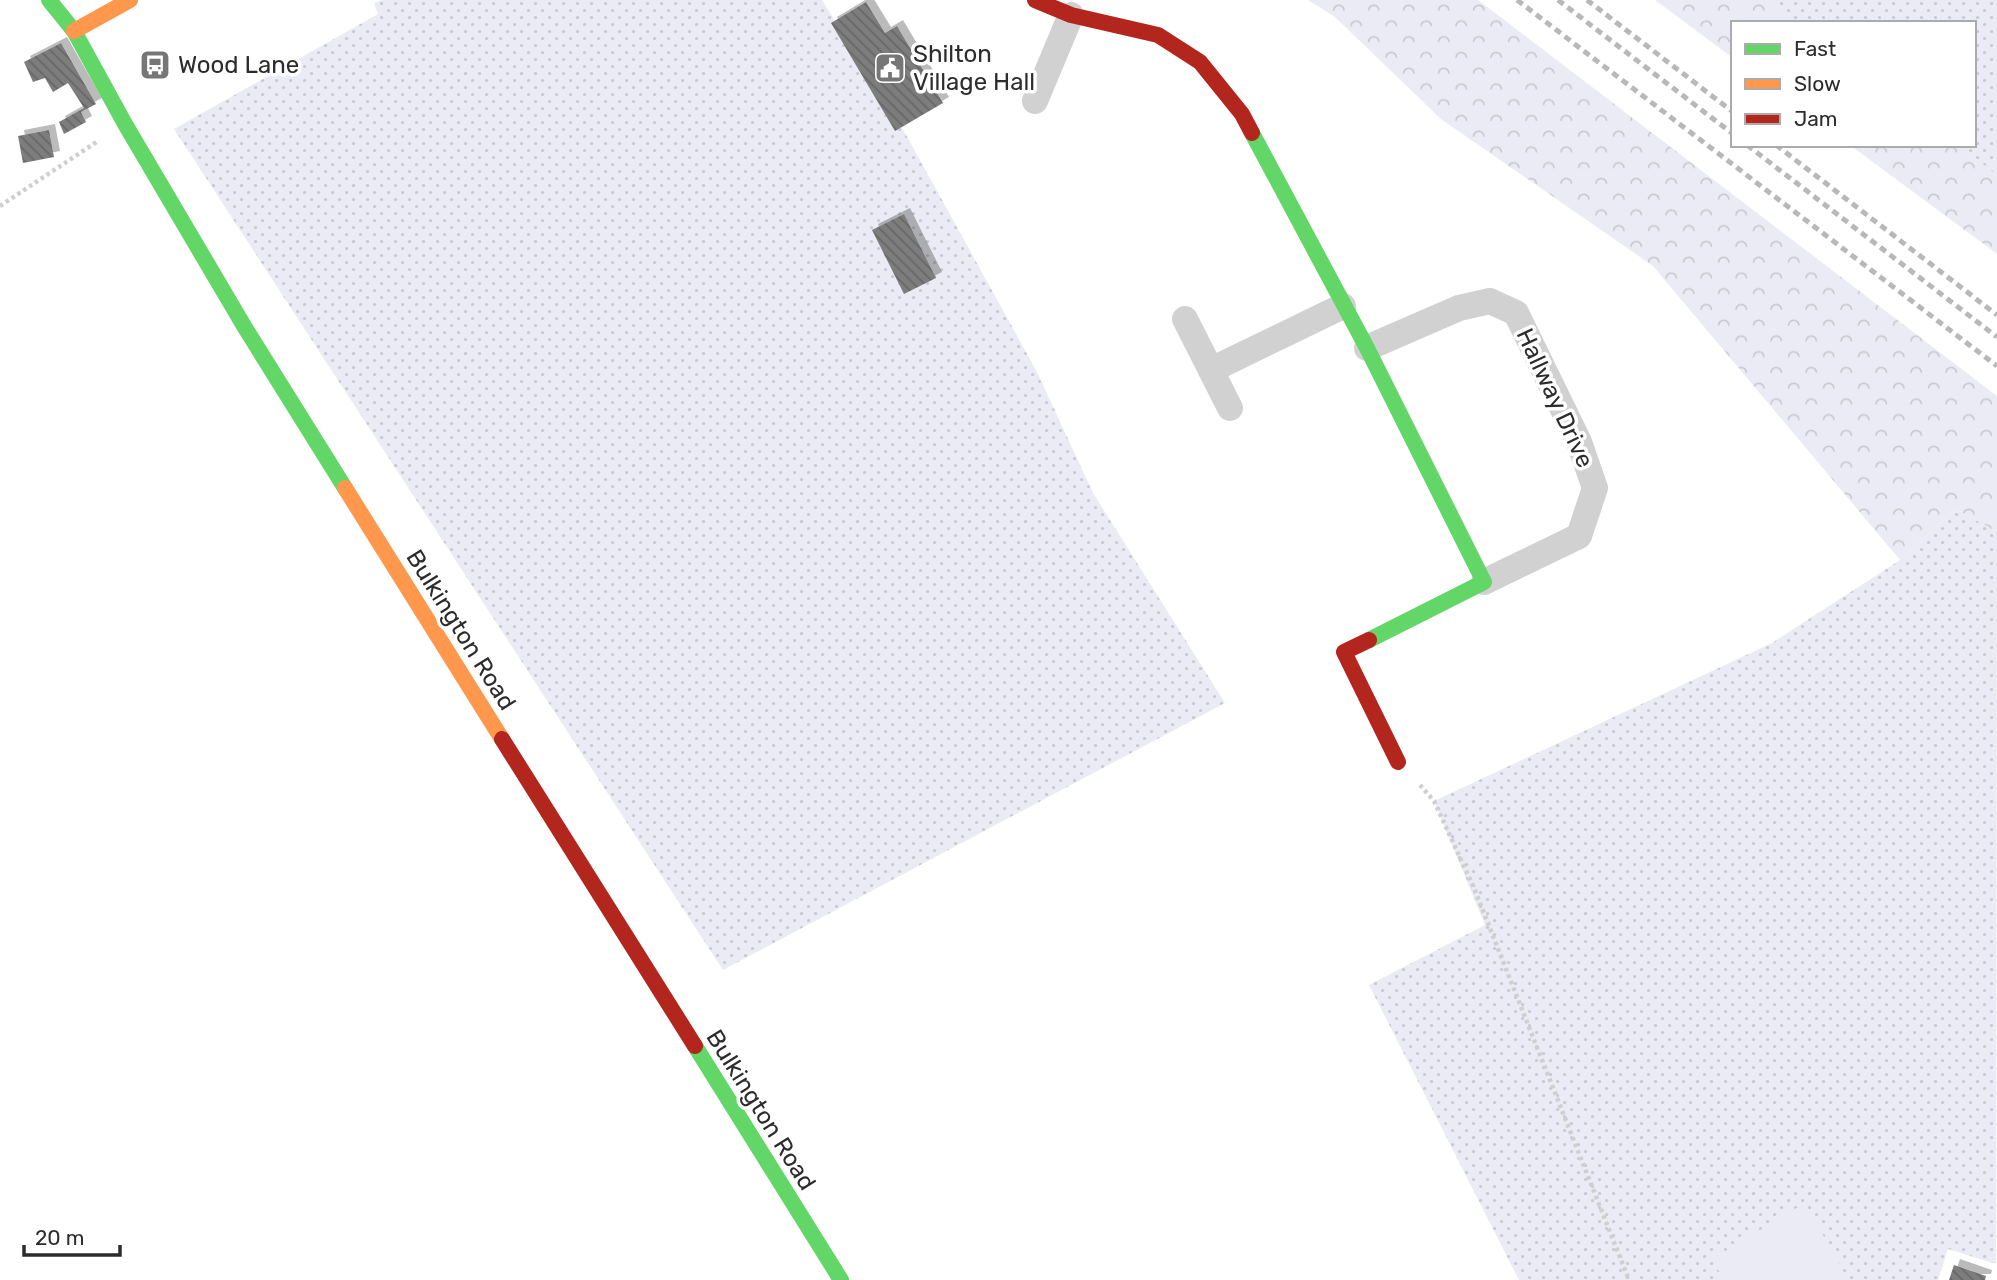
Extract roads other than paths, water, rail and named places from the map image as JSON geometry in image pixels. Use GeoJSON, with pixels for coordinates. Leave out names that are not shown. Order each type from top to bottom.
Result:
{"type":"FeatureCollection","features":[{"type":"Feature","properties":{"kind":"main road","name":"Bulkington Road"},"geometry":{"type":"LineString","coordinates":[[49,0],[74,31],[125,124],[244,326],[841,1280]]}},
{"type":"Feature","properties":{"kind":"main road"},"geometry":{"type":"LineString","coordinates":[[74,31],[130,0]]}},
{"type":"Feature","properties":{"kind":"main road"},"geometry":{"type":"LineString","coordinates":[[1035,0],[1071,15],[1158,35],[1200,62],[1242,114],[1367,348],[1484,582]]}},
{"type":"Feature","properties":{"kind":"main road","name":"Hallway Drive"},"geometry":{"type":"LineString","coordinates":[[1398,762],[1344,652],[1484,582]]}},
{"type":"Feature","properties":{"kind":"street"},"geometry":{"type":"LineString","coordinates":[[1035,101],[1071,15]]}},
{"type":"Feature","properties":{"kind":"street","name":"Hallway Drive"},"geometry":{"type":"LineString","coordinates":[[1367,348],[1459,308],[1490,301],[1516,313],[1579,442],[1595,488],[1579,536],[1484,582]]}},
{"type":"Feature","properties":{"kind":"street"},"geometry":{"type":"LineString","coordinates":[[1211,370],[1343,306]]}},
{"type":"Feature","properties":{"kind":"street"},"geometry":{"type":"LineString","coordinates":[[1185,318],[1230,408]]}},
{"type":"Feature","properties":{"kind":"railway"},"geometry":{"type":"LineString","coordinates":[[1517,0],[1997,366]]}},
{"type":"Feature","properties":{"kind":"railway"},"geometry":{"type":"LineString","coordinates":[[1558,0],[1731,132]]}},
{"type":"Feature","properties":{"kind":"railway"},"geometry":{"type":"LineString","coordinates":[[1587,0],[1731,110]]}},
{"type":"Feature","properties":{"kind":"railway"},"geometry":{"type":"LineString","coordinates":[[1750,147],[1997,337]]}},
{"type":"Feature","properties":{"kind":"railway"},"geometry":{"type":"LineString","coordinates":[[1779,147],[1997,315]]}},
{"type":"Feature","properties":{"kind":"place","name":"Wood Lane"},"geometry":{"type":"Point","coordinates":[155,65]}},
{"type":"Feature","properties":{"kind":"place","name":"Shilton Village Hall"},"geometry":{"type":"Point","coordinates":[890,68]}}]}
